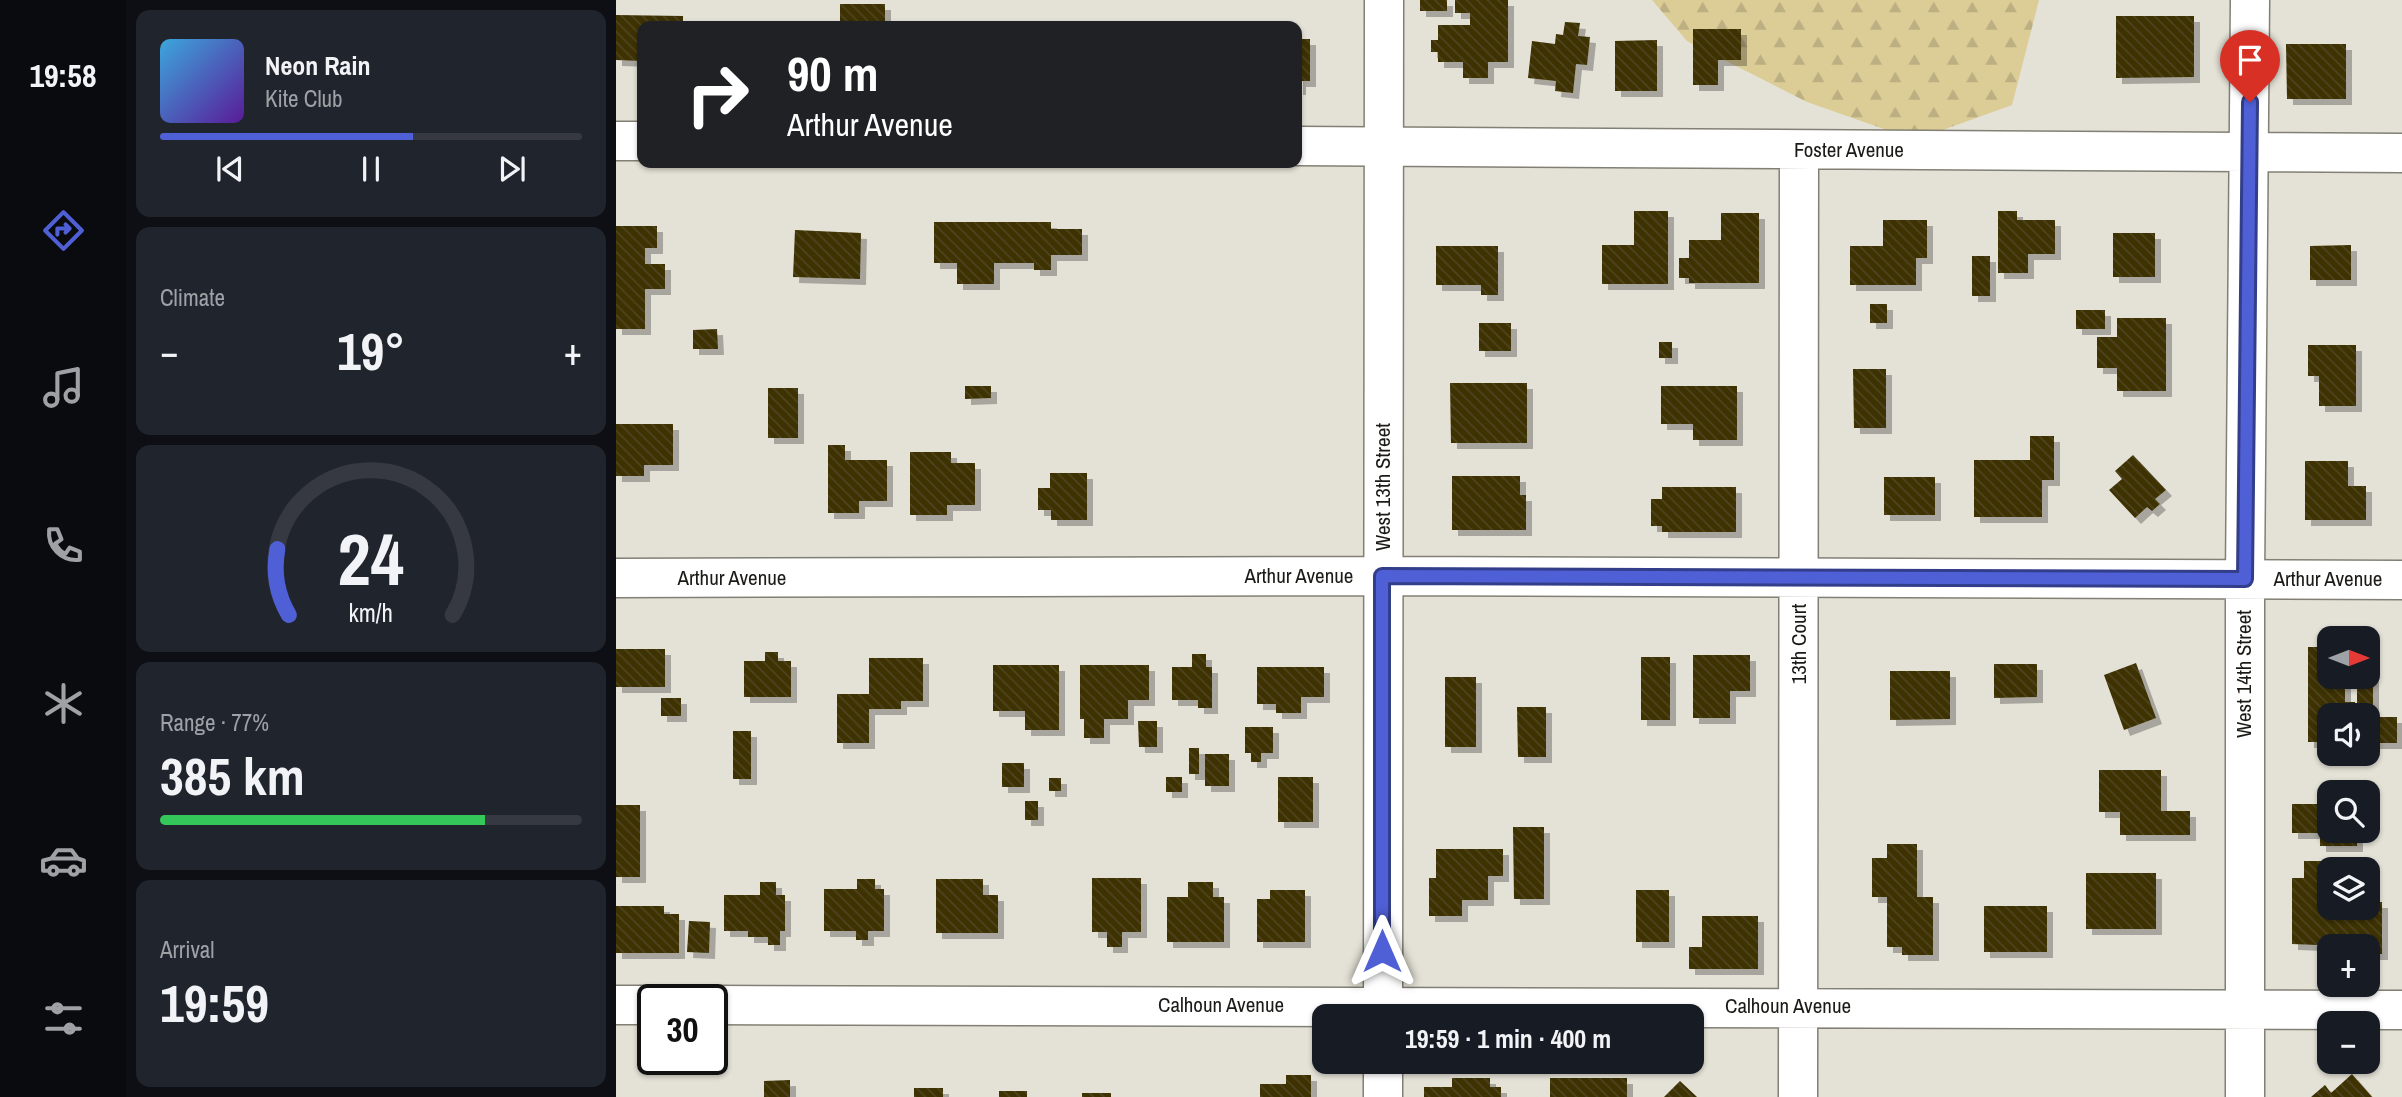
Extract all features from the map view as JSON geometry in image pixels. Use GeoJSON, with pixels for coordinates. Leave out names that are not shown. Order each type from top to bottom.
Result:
{"type":"FeatureCollection","features":[{"type":"Feature","properties":{"kind":"street","name":"West 13th Street"},"geometry":{"type":"LineString","coordinates":[[1382,1004],[1384,0]]}},
{"type":"Feature","properties":{"kind":"street","name":"West 14th Street"},"geometry":{"type":"LineString","coordinates":[[2245,1097],[2245,579],[2250,0]]}},
{"type":"Feature","properties":{"kind":"street"},"geometry":{"type":"LineString","coordinates":[[616,141],[637,141]]}},
{"type":"Feature","properties":{"kind":"street","name":"Foster Avenue"},"geometry":{"type":"LineString","coordinates":[[1302,146],[2402,153]]}},
{"type":"Feature","properties":{"kind":"street","name":"13th Court"},"geometry":{"type":"LineString","coordinates":[[1798,1097],[1799,150]]}},
{"type":"Feature","properties":{"kind":"street","name":"Arthur Avenue"},"geometry":{"type":"LineString","coordinates":[[616,578],[1799,576],[2402,580]]}},
{"type":"Feature","properties":{"kind":"street"},"geometry":{"type":"LineString","coordinates":[[616,1005],[637,1005]]}},
{"type":"Feature","properties":{"kind":"street","name":"Calhoun Avenue"},"geometry":{"type":"LineString","coordinates":[[728,1005],[1312,1010]]}},
{"type":"Feature","properties":{"kind":"street","name":"Calhoun Avenue"},"geometry":{"type":"LineString","coordinates":[[1704,1007],[2402,1010]]}},
{"type":"Feature","properties":{"kind":"street"},"geometry":{"type":"LineString","coordinates":[[1383,1074],[1383,1097]]}},
{"type":"Feature","properties":{"kind":"green space"},"geometry":{"type":"Polygon","coordinates":[[[1652,0],[2039,0],[2012,105],[1926,136],[1904,136],[1807,102],[1687,41],[1652,0]]]}},
{"type":"Feature","properties":{"kind":"building"},"geometry":{"type":"Polygon","coordinates":[[[1420,0],[1447,0],[1447,11],[1420,11],[1420,0]]]}},
{"type":"Feature","properties":{"kind":"building"},"geometry":{"type":"Polygon","coordinates":[[[1455,0],[1508,0],[1508,62],[1488,62],[1488,78],[1463,78],[1463,62],[1438,62],[1438,52],[1431,52],[1431,40],[1438,40],[1438,25],[1470,25],[1470,13],[1455,13],[1455,0]]]}},
{"type":"Feature","properties":{"kind":"building"},"geometry":{"type":"Polygon","coordinates":[[[840,4],[885,4],[885,21],[840,21],[840,4]]]}},
{"type":"Feature","properties":{"kind":"building"},"geometry":{"type":"Polygon","coordinates":[[[616,15],[683,16],[683,21],[637,21],[637,61],[616,60],[616,15]]]}},
{"type":"Feature","properties":{"kind":"building"},"geometry":{"type":"Polygon","coordinates":[[[2116,16],[2194,16],[2194,77],[2116,78],[2116,16]]]}},
{"type":"Feature","properties":{"kind":"building"},"geometry":{"type":"Polygon","coordinates":[[[1565,22],[1580,23],[1578,36],[1590,37],[1587,65],[1576,64],[1573,93],[1555,91],[1556,81],[1528,78],[1532,41],[1555,44],[1556,34],[1563,35],[1565,22]]]}},
{"type":"Feature","properties":{"kind":"building"},"geometry":{"type":"Polygon","coordinates":[[[1693,29],[1741,29],[1741,60],[1718,60],[1718,85],[1693,85],[1693,29]]]}},
{"type":"Feature","properties":{"kind":"building"},"geometry":{"type":"Polygon","coordinates":[[[1302,39],[1310,39],[1310,81],[1302,81],[1302,39]]]}},
{"type":"Feature","properties":{"kind":"building"},"geometry":{"type":"Polygon","coordinates":[[[1657,40],[1657,91],[1615,91],[1615,41],[1657,40]]]}},
{"type":"Feature","properties":{"kind":"building"},"geometry":{"type":"Polygon","coordinates":[[[2286,44],[2346,44],[2346,99],[2287,99],[2286,44]]]}},
{"type":"Feature","properties":{"kind":"building"},"geometry":{"type":"Polygon","coordinates":[[[1634,211],[1668,211],[1668,284],[1602,284],[1602,245],[1634,245],[1634,211]]]}},
{"type":"Feature","properties":{"kind":"building"},"geometry":{"type":"Polygon","coordinates":[[[1998,211],[2017,211],[2017,220],[2055,220],[2055,254],[2028,254],[2028,273],[1998,273],[1998,211]]]}},
{"type":"Feature","properties":{"kind":"building"},"geometry":{"type":"Polygon","coordinates":[[[1721,213],[1759,213],[1759,283],[1689,283],[1689,278],[1679,278],[1679,258],[1689,258],[1689,240],[1721,240],[1721,213]]]}},
{"type":"Feature","properties":{"kind":"building"},"geometry":{"type":"Polygon","coordinates":[[[1883,220],[1927,220],[1927,258],[1916,258],[1916,285],[1850,285],[1850,246],[1883,246],[1883,220]]]}},
{"type":"Feature","properties":{"kind":"building"},"geometry":{"type":"Polygon","coordinates":[[[934,222],[1051,222],[1051,229],[1082,229],[1082,255],[1051,255],[1051,270],[1034,270],[1034,263],[994,263],[994,284],[957,284],[957,263],[934,263],[934,222]]]}},
{"type":"Feature","properties":{"kind":"building"},"geometry":{"type":"Polygon","coordinates":[[[616,226],[657,226],[657,248],[645,248],[645,264],[665,264],[665,289],[645,289],[645,329],[616,329],[616,226]]]}},
{"type":"Feature","properties":{"kind":"building"},"geometry":{"type":"Polygon","coordinates":[[[795,230],[861,233],[860,279],[793,277],[795,230]]]}},
{"type":"Feature","properties":{"kind":"building"},"geometry":{"type":"Polygon","coordinates":[[[2113,233],[2155,233],[2155,277],[2113,277],[2113,233]]]}},
{"type":"Feature","properties":{"kind":"building"},"geometry":{"type":"Polygon","coordinates":[[[2351,245],[2351,280],[2310,280],[2310,246],[2351,245]]]}},
{"type":"Feature","properties":{"kind":"building"},"geometry":{"type":"Polygon","coordinates":[[[1436,246],[1498,246],[1498,295],[1481,295],[1481,285],[1436,285],[1436,246]]]}},
{"type":"Feature","properties":{"kind":"building"},"geometry":{"type":"Polygon","coordinates":[[[1972,256],[1990,256],[1990,296],[1972,296],[1972,256]]]}},
{"type":"Feature","properties":{"kind":"building"},"geometry":{"type":"Polygon","coordinates":[[[1870,304],[1887,304],[1887,323],[1870,323],[1870,304]]]}},
{"type":"Feature","properties":{"kind":"building"},"geometry":{"type":"Polygon","coordinates":[[[2076,310],[2105,310],[2105,329],[2076,329],[2076,310]]]}},
{"type":"Feature","properties":{"kind":"building"},"geometry":{"type":"Polygon","coordinates":[[[2117,318],[2166,318],[2166,391],[2117,391],[2117,368],[2097,368],[2097,337],[2117,337],[2117,318]]]}},
{"type":"Feature","properties":{"kind":"building"},"geometry":{"type":"Polygon","coordinates":[[[1479,323],[1511,323],[1511,351],[1479,351],[1479,323]]]}},
{"type":"Feature","properties":{"kind":"building"},"geometry":{"type":"Polygon","coordinates":[[[717,329],[718,349],[693,349],[693,330],[717,329]]]}},
{"type":"Feature","properties":{"kind":"building"},"geometry":{"type":"Polygon","coordinates":[[[1659,342],[1672,342],[1672,358],[1659,358],[1659,342]]]}},
{"type":"Feature","properties":{"kind":"building"},"geometry":{"type":"Polygon","coordinates":[[[2308,345],[2356,345],[2356,406],[2319,406],[2319,376],[2308,376],[2308,345]]]}},
{"type":"Feature","properties":{"kind":"building"},"geometry":{"type":"Polygon","coordinates":[[[1853,369],[1886,369],[1886,428],[1854,428],[1853,369]]]}},
{"type":"Feature","properties":{"kind":"building"},"geometry":{"type":"Polygon","coordinates":[[[1450,383],[1527,383],[1527,443],[1451,443],[1450,383]]]}},
{"type":"Feature","properties":{"kind":"building"},"geometry":{"type":"Polygon","coordinates":[[[965,386],[991,386],[991,398],[965,399],[965,386]]]}},
{"type":"Feature","properties":{"kind":"building"},"geometry":{"type":"Polygon","coordinates":[[[1661,386],[1737,386],[1737,440],[1693,440],[1693,424],[1661,424],[1661,386]]]}},
{"type":"Feature","properties":{"kind":"building"},"geometry":{"type":"Polygon","coordinates":[[[768,388],[798,388],[798,438],[768,438],[768,388]]]}},
{"type":"Feature","properties":{"kind":"building"},"geometry":{"type":"Polygon","coordinates":[[[616,424],[673,424],[673,465],[644,465],[644,476],[616,476],[616,424]]]}},
{"type":"Feature","properties":{"kind":"building"},"geometry":{"type":"Polygon","coordinates":[[[2030,436],[2054,436],[2054,480],[2042,480],[2042,517],[1974,517],[1974,460],[2030,460],[2030,436]]]}},
{"type":"Feature","properties":{"kind":"building"},"geometry":{"type":"Polygon","coordinates":[[[828,445],[845,445],[845,460],[887,460],[887,501],[859,501],[859,513],[828,513],[828,445]]]}},
{"type":"Feature","properties":{"kind":"building"},"geometry":{"type":"Polygon","coordinates":[[[910,452],[951,452],[951,463],[975,463],[975,505],[947,505],[947,515],[910,515],[910,452]]]}},
{"type":"Feature","properties":{"kind":"building"},"geometry":{"type":"Polygon","coordinates":[[[2133,455],[2166,490],[2155,499],[2160,504],[2152,511],[2147,507],[2135,518],[2109,490],[2122,479],[2115,471],[2133,455]]]}},
{"type":"Feature","properties":{"kind":"building"},"geometry":{"type":"Polygon","coordinates":[[[2305,461],[2348,461],[2348,486],[2366,486],[2366,520],[2305,520],[2305,461]]]}},
{"type":"Feature","properties":{"kind":"building"},"geometry":{"type":"Polygon","coordinates":[[[1050,473],[1087,473],[1087,520],[1051,520],[1051,510],[1038,510],[1038,488],[1050,488],[1050,473]]]}},
{"type":"Feature","properties":{"kind":"building"},"geometry":{"type":"Polygon","coordinates":[[[1452,476],[1520,476],[1520,495],[1526,495],[1526,530],[1452,530],[1452,476]]]}},
{"type":"Feature","properties":{"kind":"building"},"geometry":{"type":"Polygon","coordinates":[[[1884,477],[1935,477],[1935,515],[1884,515],[1884,477]]]}},
{"type":"Feature","properties":{"kind":"building"},"geometry":{"type":"Polygon","coordinates":[[[1662,487],[1736,487],[1736,532],[1662,532],[1662,526],[1651,526],[1651,499],[1662,499],[1662,487]]]}},
{"type":"Feature","properties":{"kind":"building"},"geometry":{"type":"Polygon","coordinates":[[[2308,647],[2317,647],[2317,690],[2345,690],[2345,702],[2355,703],[2317,703],[2317,742],[2308,742],[2308,647]]]}},
{"type":"Feature","properties":{"kind":"building"},"geometry":{"type":"Polygon","coordinates":[[[616,649],[665,649],[665,687],[616,687],[616,649]]]}},
{"type":"Feature","properties":{"kind":"building"},"geometry":{"type":"Polygon","coordinates":[[[765,652],[778,652],[778,661],[791,661],[791,697],[744,697],[744,661],[765,661],[765,652]]]}},
{"type":"Feature","properties":{"kind":"building"},"geometry":{"type":"Polygon","coordinates":[[[1192,654],[1206,654],[1206,667],[1212,667],[1212,708],[1198,708],[1198,700],[1172,700],[1172,667],[1192,667],[1192,654]]]}},
{"type":"Feature","properties":{"kind":"building"},"geometry":{"type":"Polygon","coordinates":[[[1693,655],[1750,655],[1750,691],[1730,691],[1730,718],[1693,718],[1693,655]]]}},
{"type":"Feature","properties":{"kind":"building"},"geometry":{"type":"Polygon","coordinates":[[[1641,657],[1670,657],[1670,720],[1641,720],[1641,657]]]}},
{"type":"Feature","properties":{"kind":"building"},"geometry":{"type":"Polygon","coordinates":[[[869,658],[923,658],[923,701],[901,701],[901,709],[869,709],[869,743],[837,743],[837,694],[869,694],[869,658]]]}},
{"type":"Feature","properties":{"kind":"building"},"geometry":{"type":"Polygon","coordinates":[[[2136,663],[2156,718],[2124,730],[2104,675],[2136,663]]]}},
{"type":"Feature","properties":{"kind":"building"},"geometry":{"type":"Polygon","coordinates":[[[1994,664],[2037,664],[2037,697],[1994,698],[1994,664]]]}},
{"type":"Feature","properties":{"kind":"building"},"geometry":{"type":"Polygon","coordinates":[[[993,665],[1059,665],[1059,730],[1025,730],[1025,711],[993,711],[993,665]]]}},
{"type":"Feature","properties":{"kind":"building"},"geometry":{"type":"Polygon","coordinates":[[[1080,665],[1149,665],[1149,700],[1128,700],[1128,719],[1104,719],[1104,738],[1084,738],[1084,719],[1080,719],[1080,665]]]}},
{"type":"Feature","properties":{"kind":"building"},"geometry":{"type":"Polygon","coordinates":[[[1257,667],[1324,667],[1324,697],[1301,697],[1301,713],[1276,713],[1276,704],[1257,704],[1257,667]]]}},
{"type":"Feature","properties":{"kind":"building"},"geometry":{"type":"Polygon","coordinates":[[[1890,671],[1950,671],[1950,719],[1890,720],[1890,671]]]}},
{"type":"Feature","properties":{"kind":"building"},"geometry":{"type":"Polygon","coordinates":[[[1445,677],[1476,677],[1476,747],[1445,747],[1445,677]]]}},
{"type":"Feature","properties":{"kind":"building"},"geometry":{"type":"Polygon","coordinates":[[[2357,690],[2373,690],[2373,703],[2357,703],[2357,690]]]}},
{"type":"Feature","properties":{"kind":"building"},"geometry":{"type":"Polygon","coordinates":[[[661,698],[681,698],[681,716],[661,716],[661,698]]]}},
{"type":"Feature","properties":{"kind":"building"},"geometry":{"type":"Polygon","coordinates":[[[1517,707],[1546,707],[1546,757],[1518,757],[1517,707]]]}},
{"type":"Feature","properties":{"kind":"building"},"geometry":{"type":"Polygon","coordinates":[[[2380,717],[2397,717],[2397,743],[2380,743],[2380,717]]]}},
{"type":"Feature","properties":{"kind":"building"},"geometry":{"type":"Polygon","coordinates":[[[1138,721],[1157,721],[1157,747],[1139,747],[1138,721]]]}},
{"type":"Feature","properties":{"kind":"building"},"geometry":{"type":"Polygon","coordinates":[[[1245,727],[1273,727],[1273,753],[1261,753],[1261,762],[1251,762],[1251,753],[1245,753],[1245,727]]]}},
{"type":"Feature","properties":{"kind":"building"},"geometry":{"type":"Polygon","coordinates":[[[733,731],[751,731],[751,779],[733,779],[733,731]]]}},
{"type":"Feature","properties":{"kind":"building"},"geometry":{"type":"Polygon","coordinates":[[[1189,748],[1199,748],[1199,774],[1189,774],[1189,748]]]}},
{"type":"Feature","properties":{"kind":"building"},"geometry":{"type":"Polygon","coordinates":[[[1205,754],[1229,754],[1229,786],[1205,786],[1205,754]]]}},
{"type":"Feature","properties":{"kind":"building"},"geometry":{"type":"Polygon","coordinates":[[[1002,763],[1024,763],[1024,787],[1002,787],[1002,763]]]}},
{"type":"Feature","properties":{"kind":"building"},"geometry":{"type":"Polygon","coordinates":[[[2099,770],[2161,770],[2161,811],[2190,811],[2190,835],[2120,835],[2120,812],[2099,812],[2099,770]]]}},
{"type":"Feature","properties":{"kind":"building"},"geometry":{"type":"Polygon","coordinates":[[[1166,777],[1182,777],[1182,792],[1166,792],[1166,777]]]}},
{"type":"Feature","properties":{"kind":"building"},"geometry":{"type":"Polygon","coordinates":[[[1278,777],[1313,777],[1313,822],[1278,822],[1278,777]]]}},
{"type":"Feature","properties":{"kind":"building"},"geometry":{"type":"Polygon","coordinates":[[[1049,778],[1061,778],[1061,791],[1049,791],[1049,778]]]}},
{"type":"Feature","properties":{"kind":"building"},"geometry":{"type":"Polygon","coordinates":[[[1025,801],[1038,801],[1038,820],[1025,820],[1025,801]]]}},
{"type":"Feature","properties":{"kind":"building"},"geometry":{"type":"Polygon","coordinates":[[[2292,804],[2317,804],[2317,833],[2292,833],[2292,804]]]}},
{"type":"Feature","properties":{"kind":"building"},"geometry":{"type":"Polygon","coordinates":[[[616,805],[640,805],[640,877],[616,877],[616,805]]]}},
{"type":"Feature","properties":{"kind":"building"},"geometry":{"type":"Polygon","coordinates":[[[1513,827],[1544,827],[1544,899],[1514,899],[1513,827]]]}},
{"type":"Feature","properties":{"kind":"building"},"geometry":{"type":"Polygon","coordinates":[[[2320,843],[2357,843],[2357,846],[2320,846],[2320,843]]]}},
{"type":"Feature","properties":{"kind":"building"},"geometry":{"type":"Polygon","coordinates":[[[1887,844],[1917,844],[1917,897],[1933,897],[1933,955],[1902,955],[1902,947],[1887,947],[1887,897],[1872,897],[1872,858],[1887,858],[1887,844]]]}},
{"type":"Feature","properties":{"kind":"building"},"geometry":{"type":"Polygon","coordinates":[[[1436,849],[1503,849],[1503,876],[1488,876],[1488,900],[1462,900],[1462,916],[1429,916],[1429,878],[1436,878],[1436,849]]]}},
{"type":"Feature","properties":{"kind":"building"},"geometry":{"type":"Polygon","coordinates":[[[2304,861],[2317,861],[2317,920],[2380,920],[2382,902],[2382,954],[2380,934],[2317,934],[2317,945],[2292,944],[2292,878],[2304,878],[2304,861]]]}},
{"type":"Feature","properties":{"kind":"building"},"geometry":{"type":"Polygon","coordinates":[[[2086,873],[2156,873],[2156,929],[2086,929],[2086,873]]]}},
{"type":"Feature","properties":{"kind":"building"},"geometry":{"type":"Polygon","coordinates":[[[1092,878],[1141,878],[1141,932],[1122,932],[1122,947],[1107,947],[1107,932],[1092,932],[1092,878]]]}},
{"type":"Feature","properties":{"kind":"building"},"geometry":{"type":"Polygon","coordinates":[[[857,879],[875,879],[875,889],[884,889],[884,931],[868,931],[868,940],[856,940],[856,931],[824,931],[824,889],[857,889],[857,879]]]}},
{"type":"Feature","properties":{"kind":"building"},"geometry":{"type":"Polygon","coordinates":[[[936,879],[983,879],[983,895],[998,895],[998,933],[936,933],[936,879]]]}},
{"type":"Feature","properties":{"kind":"building"},"geometry":{"type":"Polygon","coordinates":[[[760,882],[776,882],[776,895],[785,895],[785,931],[780,931],[780,945],[768,945],[768,937],[748,937],[748,931],[724,931],[724,895],[760,895],[760,882]]]}},
{"type":"Feature","properties":{"kind":"building"},"geometry":{"type":"Polygon","coordinates":[[[1188,882],[1213,882],[1213,897],[1224,897],[1224,942],[1167,942],[1167,897],[1188,897],[1188,882]]]}},
{"type":"Feature","properties":{"kind":"building"},"geometry":{"type":"Polygon","coordinates":[[[1270,890],[1305,890],[1305,942],[1257,942],[1257,899],[1270,899],[1270,890]]]}},
{"type":"Feature","properties":{"kind":"building"},"geometry":{"type":"Polygon","coordinates":[[[1636,890],[1669,890],[1669,942],[1636,942],[1636,890]]]}},
{"type":"Feature","properties":{"kind":"building"},"geometry":{"type":"Polygon","coordinates":[[[616,906],[664,906],[664,914],[679,914],[679,953],[616,953],[616,906]]]}},
{"type":"Feature","properties":{"kind":"building"},"geometry":{"type":"Polygon","coordinates":[[[1984,906],[2047,906],[2047,952],[1984,952],[1984,906]]]}},
{"type":"Feature","properties":{"kind":"building"},"geometry":{"type":"Polygon","coordinates":[[[1702,916],[1758,916],[1758,969],[1689,969],[1689,947],[1702,947],[1702,916]]]}},
{"type":"Feature","properties":{"kind":"building"},"geometry":{"type":"Polygon","coordinates":[[[689,921],[710,922],[709,953],[687,952],[689,921]]]}},
{"type":"Feature","properties":{"kind":"building"},"geometry":{"type":"Polygon","coordinates":[[[2352,1074],[2372,1097],[2311,1097],[2325,1085],[2331,1093],[2352,1074]]]}},
{"type":"Feature","properties":{"kind":"building"},"geometry":{"type":"Polygon","coordinates":[[[1286,1075],[1311,1075],[1311,1097],[1260,1097],[1260,1084],[1286,1084],[1286,1075]]]}},
{"type":"Feature","properties":{"kind":"building"},"geometry":{"type":"Polygon","coordinates":[[[1452,1078],[1490,1078],[1490,1087],[1501,1087],[1501,1097],[1424,1097],[1424,1087],[1452,1087],[1452,1078]]]}},
{"type":"Feature","properties":{"kind":"building"},"geometry":{"type":"Polygon","coordinates":[[[1550,1078],[1627,1078],[1627,1097],[1550,1097],[1550,1078]]]}},
{"type":"Feature","properties":{"kind":"building"},"geometry":{"type":"Polygon","coordinates":[[[790,1080],[790,1097],[764,1097],[764,1081],[790,1080]]]}},
{"type":"Feature","properties":{"kind":"building"},"geometry":{"type":"Polygon","coordinates":[[[1680,1081],[1697,1097],[1664,1097],[1680,1081]]]}},
{"type":"Feature","properties":{"kind":"building"},"geometry":{"type":"Polygon","coordinates":[[[914,1088],[943,1088],[943,1097],[914,1097],[914,1088]]]}},
{"type":"Feature","properties":{"kind":"building"},"geometry":{"type":"Polygon","coordinates":[[[999,1091],[1027,1091],[1027,1097],[999,1097],[999,1091]]]}},
{"type":"Feature","properties":{"kind":"building"},"geometry":{"type":"Polygon","coordinates":[[[1082,1093],[1111,1093],[1111,1097],[1082,1097],[1082,1093]]]}},
{"type":"Feature","properties":{"kind":"route"},"geometry":{"type":"LineString","coordinates":[[1382,951],[1382,576],[2245,579],[2250,102]]}}]}
